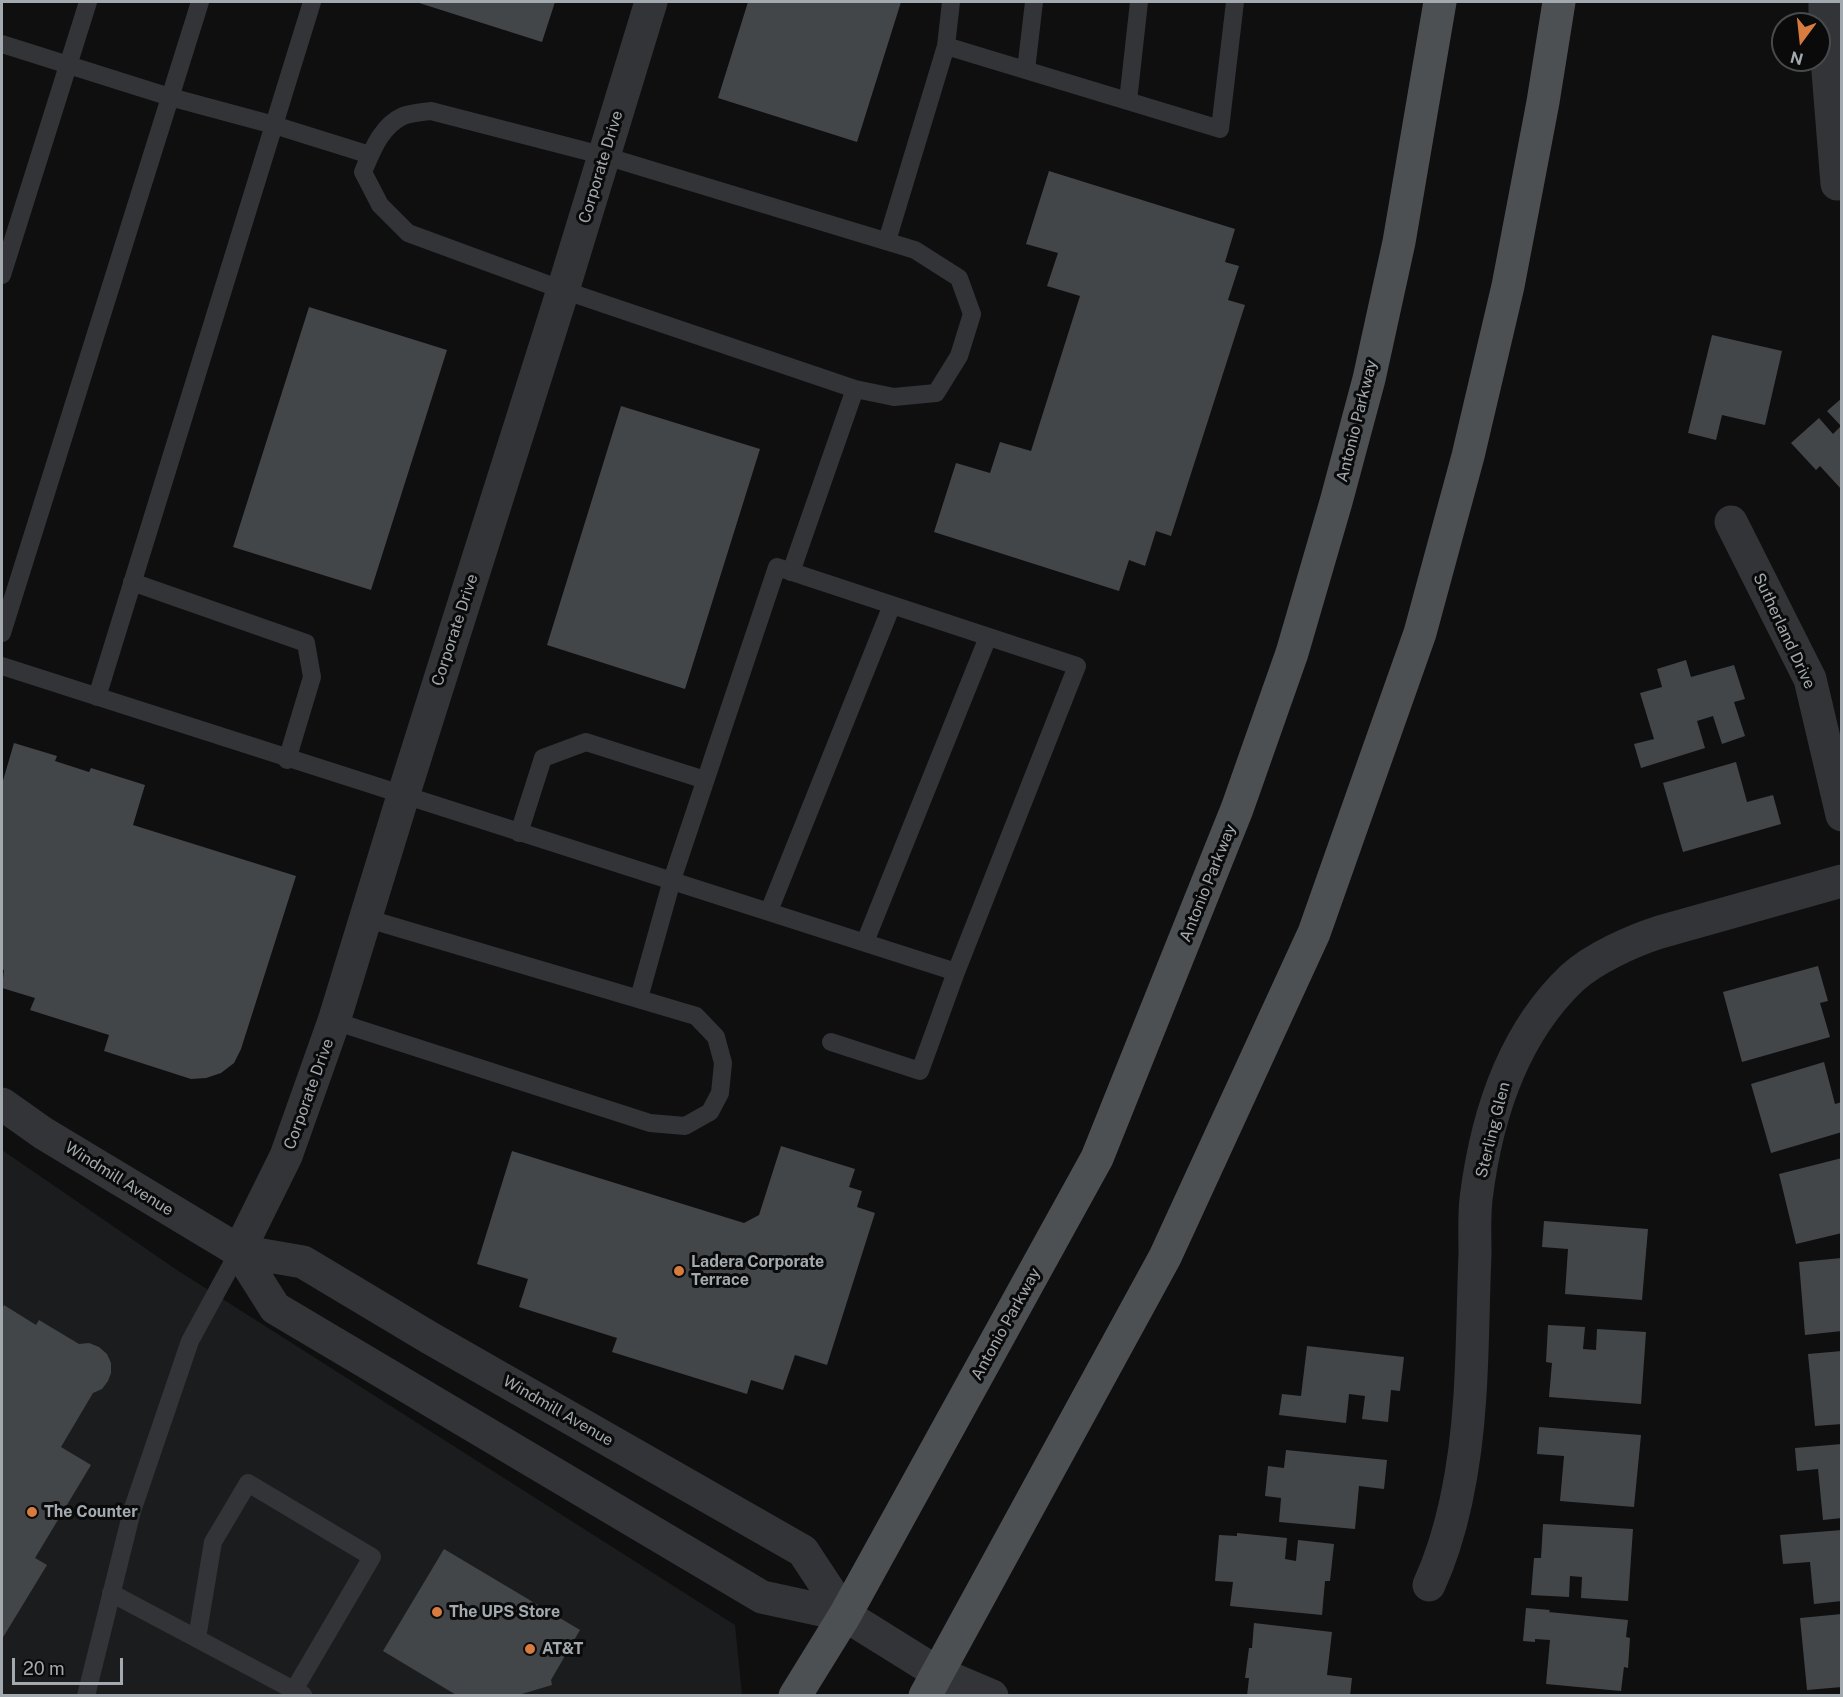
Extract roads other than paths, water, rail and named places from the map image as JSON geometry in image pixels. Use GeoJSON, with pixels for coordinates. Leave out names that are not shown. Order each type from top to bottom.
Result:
{"type":"FeatureCollection","features":[{"type":"Feature","properties":{"kind":"main road","name":"Antonio Parkway"},"geometry":{"type":"LineString","coordinates":[[795,1695],[845,1615],[1097,1158],[1237,809],[1292,652],[1369,380],[1399,242],[1440,2]]}},
{"type":"Feature","properties":{"kind":"main road"},"geometry":{"type":"LineString","coordinates":[[941,1688],[1165,1257],[1314,933],[1420,633],[1465,467],[1508,286],[1544,102],[1559,2]]}},
{"type":"Feature","properties":{"kind":"street","name":"Corporate Drive"},"geometry":{"type":"LineString","coordinates":[[239,1251],[286,1156],[334,1021],[651,2]]}},
{"type":"Feature","properties":{"kind":"street"},"geometry":{"type":"LineString","coordinates":[[1826,2],[1825,34],[1837,184]]}},
{"type":"Feature","properties":{"kind":"street","name":"Sutherland Drive"},"geometry":{"type":"LineString","coordinates":[[1731,522],[1810,679],[1842,815]]}},
{"type":"Feature","properties":{"kind":"street","name":"Sterling Glen"},"geometry":{"type":"LineString","coordinates":[[1429,1585],[1441,1559],[1449,1532],[1462,1461],[1470,1396],[1476,1201],[1482,1162],[1503,1082],[1517,1051],[1538,1017],[1574,977],[1634,941],[1842,881]]}},
{"type":"Feature","properties":{"kind":"street","name":"Windmill Avenue"},"geometry":{"type":"LineString","coordinates":[[2,1104],[43,1133],[239,1251],[303,1262],[430,1338],[803,1551],[845,1615],[941,1688],[992,1695]]}},
{"type":"Feature","properties":{"kind":"street","name":"Windmill Avenue"},"geometry":{"type":"LineString","coordinates":[[239,1251],[275,1308],[762,1597],[845,1615]]}},
{"type":"Feature","properties":{"kind":"lane"},"geometry":{"type":"LineString","coordinates":[[2,275],[88,2]]}},
{"type":"Feature","properties":{"kind":"lane"},"geometry":{"type":"LineString","coordinates":[[2,633],[200,2]]}},
{"type":"Feature","properties":{"kind":"lane"},"geometry":{"type":"LineString","coordinates":[[97,697],[312,2]]}},
{"type":"Feature","properties":{"kind":"lane"},"geometry":{"type":"LineString","coordinates":[[887,242],[946,46],[951,2]]}},
{"type":"Feature","properties":{"kind":"lane"},"geometry":{"type":"LineString","coordinates":[[1026,70],[1034,2]]}},
{"type":"Feature","properties":{"kind":"lane"},"geometry":{"type":"LineString","coordinates":[[1128,101],[1139,2]]}},
{"type":"Feature","properties":{"kind":"lane"},"geometry":{"type":"LineString","coordinates":[[946,46],[1220,129],[1235,2]]}},
{"type":"Feature","properties":{"kind":"lane"},"geometry":{"type":"LineString","coordinates":[[2,44],[170,97],[274,125],[370,155]]}},
{"type":"Feature","properties":{"kind":"lane"},"geometry":{"type":"LineString","coordinates":[[431,111],[604,156],[915,250],[959,278],[972,314],[959,356],[936,393],[894,397],[855,389],[563,290],[408,233],[380,205],[363,172],[370,155],[385,127],[404,116],[431,111]]}},
{"type":"Feature","properties":{"kind":"lane"},"geometry":{"type":"LineString","coordinates":[[791,572],[855,389]]}},
{"type":"Feature","properties":{"kind":"lane"},"geometry":{"type":"LineString","coordinates":[[639,998],[672,880],[777,567],[1077,666],[956,972],[920,1071],[831,1042]]}},
{"type":"Feature","properties":{"kind":"lane"},"geometry":{"type":"LineString","coordinates":[[132,582],[306,643],[312,677],[288,760]]}},
{"type":"Feature","properties":{"kind":"lane"},"geometry":{"type":"LineString","coordinates":[[769,911],[892,605]]}},
{"type":"Feature","properties":{"kind":"lane"},"geometry":{"type":"LineString","coordinates":[[865,942],[988,637]]}},
{"type":"Feature","properties":{"kind":"lane"},"geometry":{"type":"LineString","coordinates":[[2,666],[288,760],[956,972]]}},
{"type":"Feature","properties":{"kind":"lane"},"geometry":{"type":"LineString","coordinates":[[519,833],[543,758],[586,742],[705,780]]}},
{"type":"Feature","properties":{"kind":"lane"},"geometry":{"type":"LineString","coordinates":[[334,1021],[650,1123],[685,1126],[710,1112],[720,1094],[723,1063],[716,1037],[696,1016],[365,918]]}},
{"type":"Feature","properties":{"kind":"lane"},"geometry":{"type":"LineString","coordinates":[[86,1695],[132,1511],[190,1341],[239,1251]]}},
{"type":"Feature","properties":{"kind":"lane"},"geometry":{"type":"LineString","coordinates":[[111,1593],[299,1693],[372,1557],[248,1483],[213,1542],[197,1638]]}},
{"type":"Feature","properties":{"kind":"place","name":"Ladera Corporate Terrace"},"geometry":{"type":"Point","coordinates":[679,1271]}},
{"type":"Feature","properties":{"kind":"place","name":"The Counter"},"geometry":{"type":"Point","coordinates":[32,1512]}},
{"type":"Feature","properties":{"kind":"place","name":"The UPS Store"},"geometry":{"type":"Point","coordinates":[437,1612]}},
{"type":"Feature","properties":{"kind":"place","name":"AT&T"},"geometry":{"type":"Point","coordinates":[530,1649]}}]}
